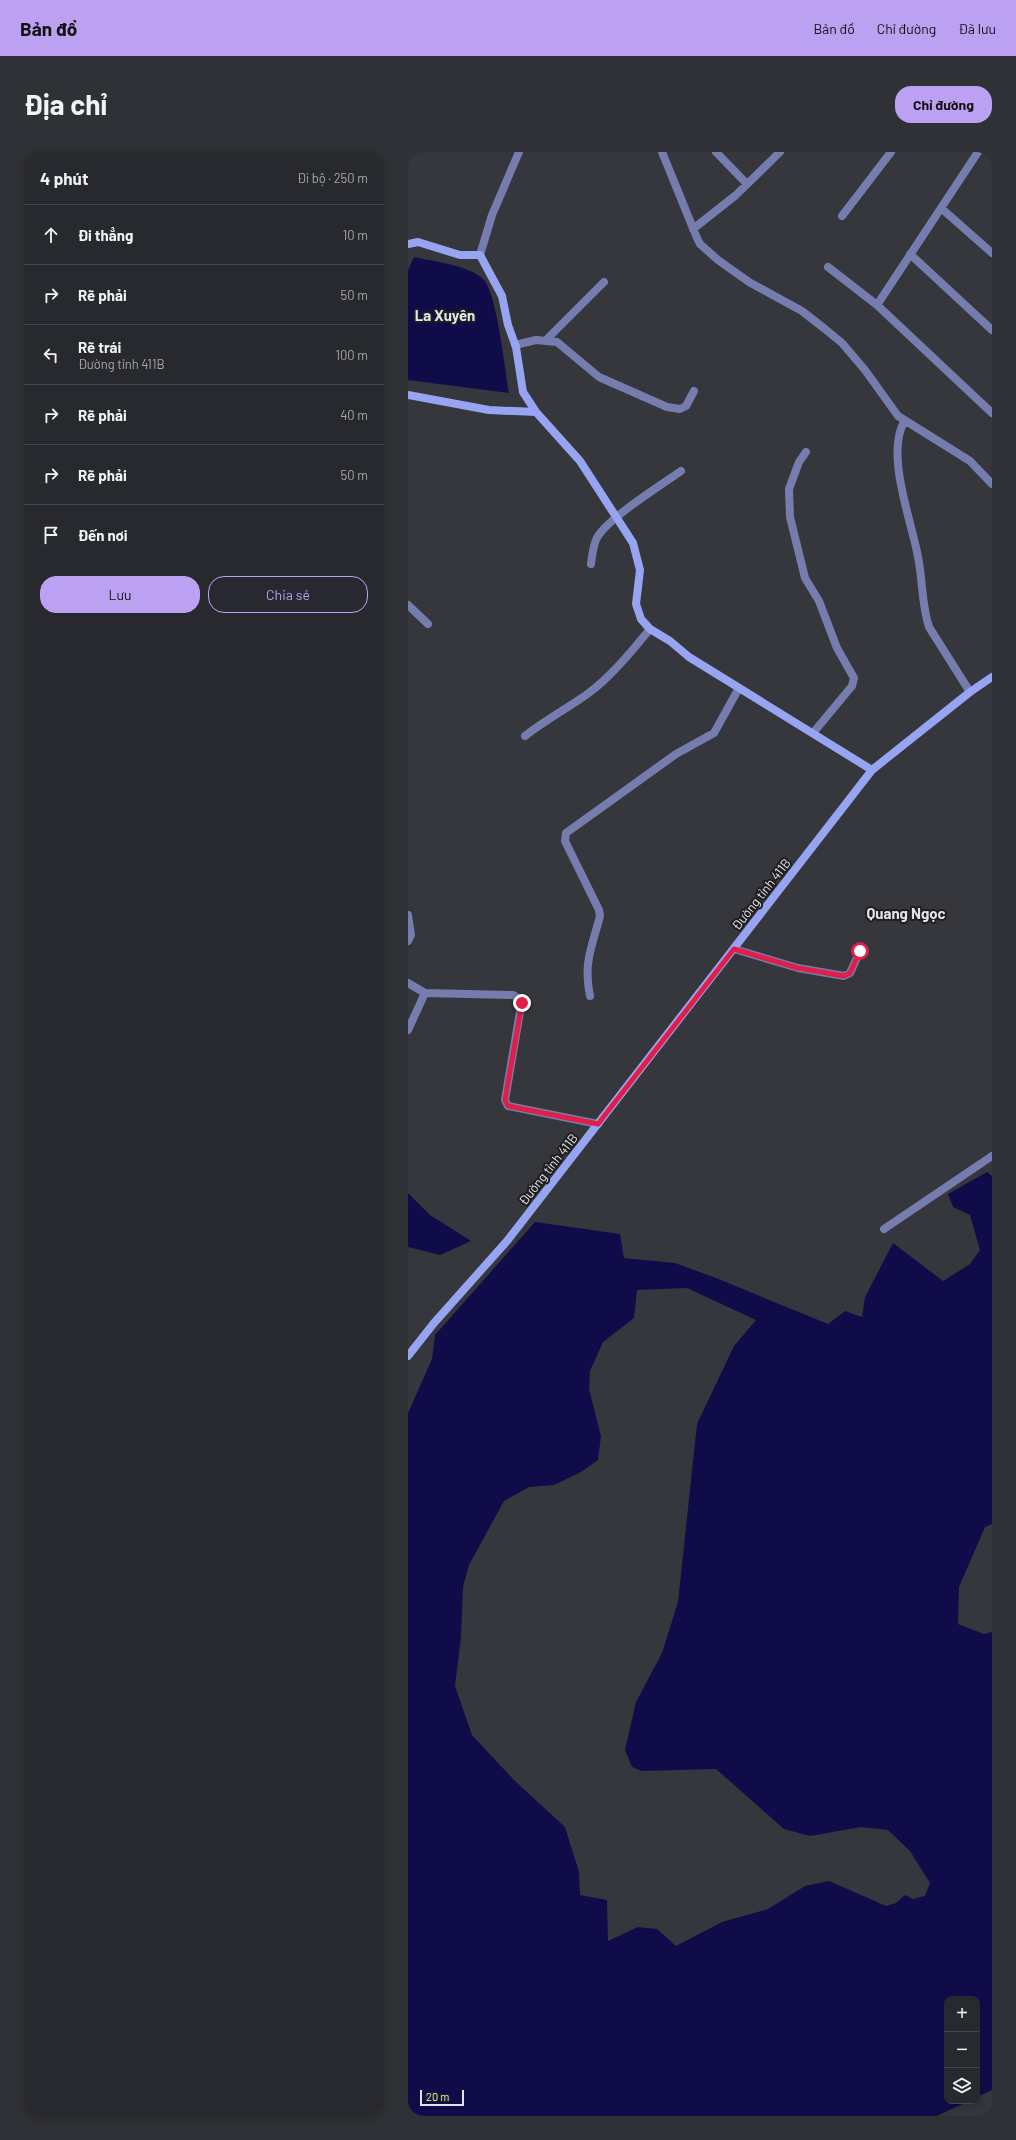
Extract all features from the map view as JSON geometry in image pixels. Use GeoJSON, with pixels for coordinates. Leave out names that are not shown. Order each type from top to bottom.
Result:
{"type":"FeatureCollection","features":[{"type":"Feature","properties":{"kind":"main road"},"geometry":{"type":"LineString","coordinates":[[408,244],[418,242],[460,255],[480,255],[502,296],[508,325],[516,345],[523,392],[536,412],[580,462],[618,516],[633,543],[640,570],[636,604],[641,619],[650,629],[739,688],[872,770]]}},
{"type":"Feature","properties":{"kind":"main road"},"geometry":{"type":"LineString","coordinates":[[408,395],[489,410],[536,412]]}},
{"type":"Feature","properties":{"kind":"main road","name":"Đường tỉnh 411B"},"geometry":{"type":"LineString","coordinates":[[408,1356],[434,1323],[507,1241],[872,770],[970,692],[992,677]]}},
{"type":"Feature","properties":{"kind":"street"},"geometry":{"type":"LineString","coordinates":[[480,255],[492,215],[519,152]]}},
{"type":"Feature","properties":{"kind":"street"},"geometry":{"type":"LineString","coordinates":[[662,152],[700,244],[718,260],[749,282],[802,311],[842,343],[865,370],[898,416],[904,422],[970,461],[992,484]]}},
{"type":"Feature","properties":{"kind":"street"},"geometry":{"type":"LineString","coordinates":[[716,152],[747,184]]}},
{"type":"Feature","properties":{"kind":"street"},"geometry":{"type":"LineString","coordinates":[[693,229],[747,184],[780,152]]}},
{"type":"Feature","properties":{"kind":"street"},"geometry":{"type":"LineString","coordinates":[[842,216],[891,152]]}},
{"type":"Feature","properties":{"kind":"street"},"geometry":{"type":"LineString","coordinates":[[876,305],[978,152]]}},
{"type":"Feature","properties":{"kind":"street"},"geometry":{"type":"LineString","coordinates":[[941,208],[992,253]]}},
{"type":"Feature","properties":{"kind":"street"},"geometry":{"type":"LineString","coordinates":[[910,254],[992,330]]}},
{"type":"Feature","properties":{"kind":"street"},"geometry":{"type":"LineString","coordinates":[[828,267],[876,305],[992,413]]}},
{"type":"Feature","properties":{"kind":"street"},"geometry":{"type":"LineString","coordinates":[[547,339],[604,282]]}},
{"type":"Feature","properties":{"kind":"street"},"geometry":{"type":"LineString","coordinates":[[516,345],[547,339],[557,342],[599,377],[667,407],[680,409],[686,406],[694,391]]}},
{"type":"Feature","properties":{"kind":"street"},"geometry":{"type":"LineString","coordinates":[[904,422],[899,431],[897,441],[902,487],[917,551],[925,615],[929,627],[970,692]]}},
{"type":"Feature","properties":{"kind":"street"},"geometry":{"type":"LineString","coordinates":[[806,452],[796,468],[789,489],[790,517],[804,578],[819,600],[837,648],[854,678],[852,686],[813,733]]}},
{"type":"Feature","properties":{"kind":"street"},"geometry":{"type":"LineString","coordinates":[[591,564],[596,539],[618,516],[681,471]]}},
{"type":"Feature","properties":{"kind":"street"},"geometry":{"type":"LineString","coordinates":[[408,605],[428,624]]}},
{"type":"Feature","properties":{"kind":"street"},"geometry":{"type":"LineString","coordinates":[[525,736],[546,720],[587,695],[623,660],[650,629]]}},
{"type":"Feature","properties":{"kind":"street"},"geometry":{"type":"LineString","coordinates":[[590,996],[587,960],[600,916],[599,910],[565,841],[566,833],[676,754],[714,733],[739,688]]}},
{"type":"Feature","properties":{"kind":"street"},"geometry":{"type":"LineString","coordinates":[[408,915],[411,935],[408,941]]}},
{"type":"Feature","properties":{"kind":"street"},"geometry":{"type":"LineString","coordinates":[[734,949],[798,968],[844,976],[850,973],[860,951]]}},
{"type":"Feature","properties":{"kind":"street"},"geometry":{"type":"LineString","coordinates":[[408,983],[425,993],[513,994],[522,1000],[505,1100],[508,1106],[598,1124]]}},
{"type":"Feature","properties":{"kind":"street"},"geometry":{"type":"LineString","coordinates":[[408,1030],[425,993]]}},
{"type":"Feature","properties":{"kind":"street"},"geometry":{"type":"LineString","coordinates":[[884,1228],[992,1156]]}},
{"type":"Feature","properties":{"kind":"shaded area"},"geometry":{"type":"Polygon","coordinates":[[[414,257],[441,262],[471,271],[484,280],[489,288],[497,316],[509,393],[408,380],[408,270],[414,257]]]}},
{"type":"Feature","properties":{"kind":"shaded area"},"geometry":{"type":"Polygon","coordinates":[[[987,1172],[992,1176],[992,1524],[985,1527],[959,1587],[958,1624],[984,1634],[992,1632],[992,2090],[980,2096],[980,1996],[944,1996],[944,2104],[963,2104],[937,2116],[408,2116],[408,1413],[432,1359],[435,1335],[535,1222],[620,1234],[624,1258],[675,1263],[716,1278],[828,1324],[845,1311],[862,1317],[865,1297],[893,1243],[943,1281],[970,1264],[980,1250],[970,1215],[953,1207],[948,1194],[987,1172]],[[687,1288],[637,1290],[634,1318],[603,1342],[590,1371],[589,1389],[601,1436],[598,1460],[581,1472],[554,1485],[529,1487],[504,1501],[469,1565],[463,1587],[461,1637],[455,1686],[472,1735],[515,1781],[565,1827],[579,1872],[580,1895],[607,1900],[608,1941],[638,1927],[657,1929],[676,1946],[722,1922],[768,1909],[805,1886],[829,1881],[886,1906],[896,1903],[905,1895],[913,1899],[925,1896],[930,1883],[910,1851],[888,1830],[861,1827],[810,1836],[784,1829],[716,1769],[642,1771],[632,1767],[625,1750],[636,1702],[662,1653],[678,1602],[697,1424],[734,1346],[756,1320],[687,1288]]]}},
{"type":"Feature","properties":{"kind":"shaded area"},"geometry":{"type":"Polygon","coordinates":[[[408,1193],[430,1215],[471,1241],[440,1255],[408,1247],[408,1193]]]}},
{"type":"Feature","properties":{"kind":"district","name":"La Xuyên"},"geometry":{"type":"Point","coordinates":[445,316]}},
{"type":"Feature","properties":{"kind":"district","name":"Quang Ngọc"},"geometry":{"type":"Point","coordinates":[906,914]}},
{"type":"Feature","properties":{"kind":"route"},"geometry":{"type":"LineString","coordinates":[[522,1003],[505,1100],[506,1103],[508,1106],[598,1124],[734,949],[798,968],[844,976],[850,973],[860,951]]}}]}
